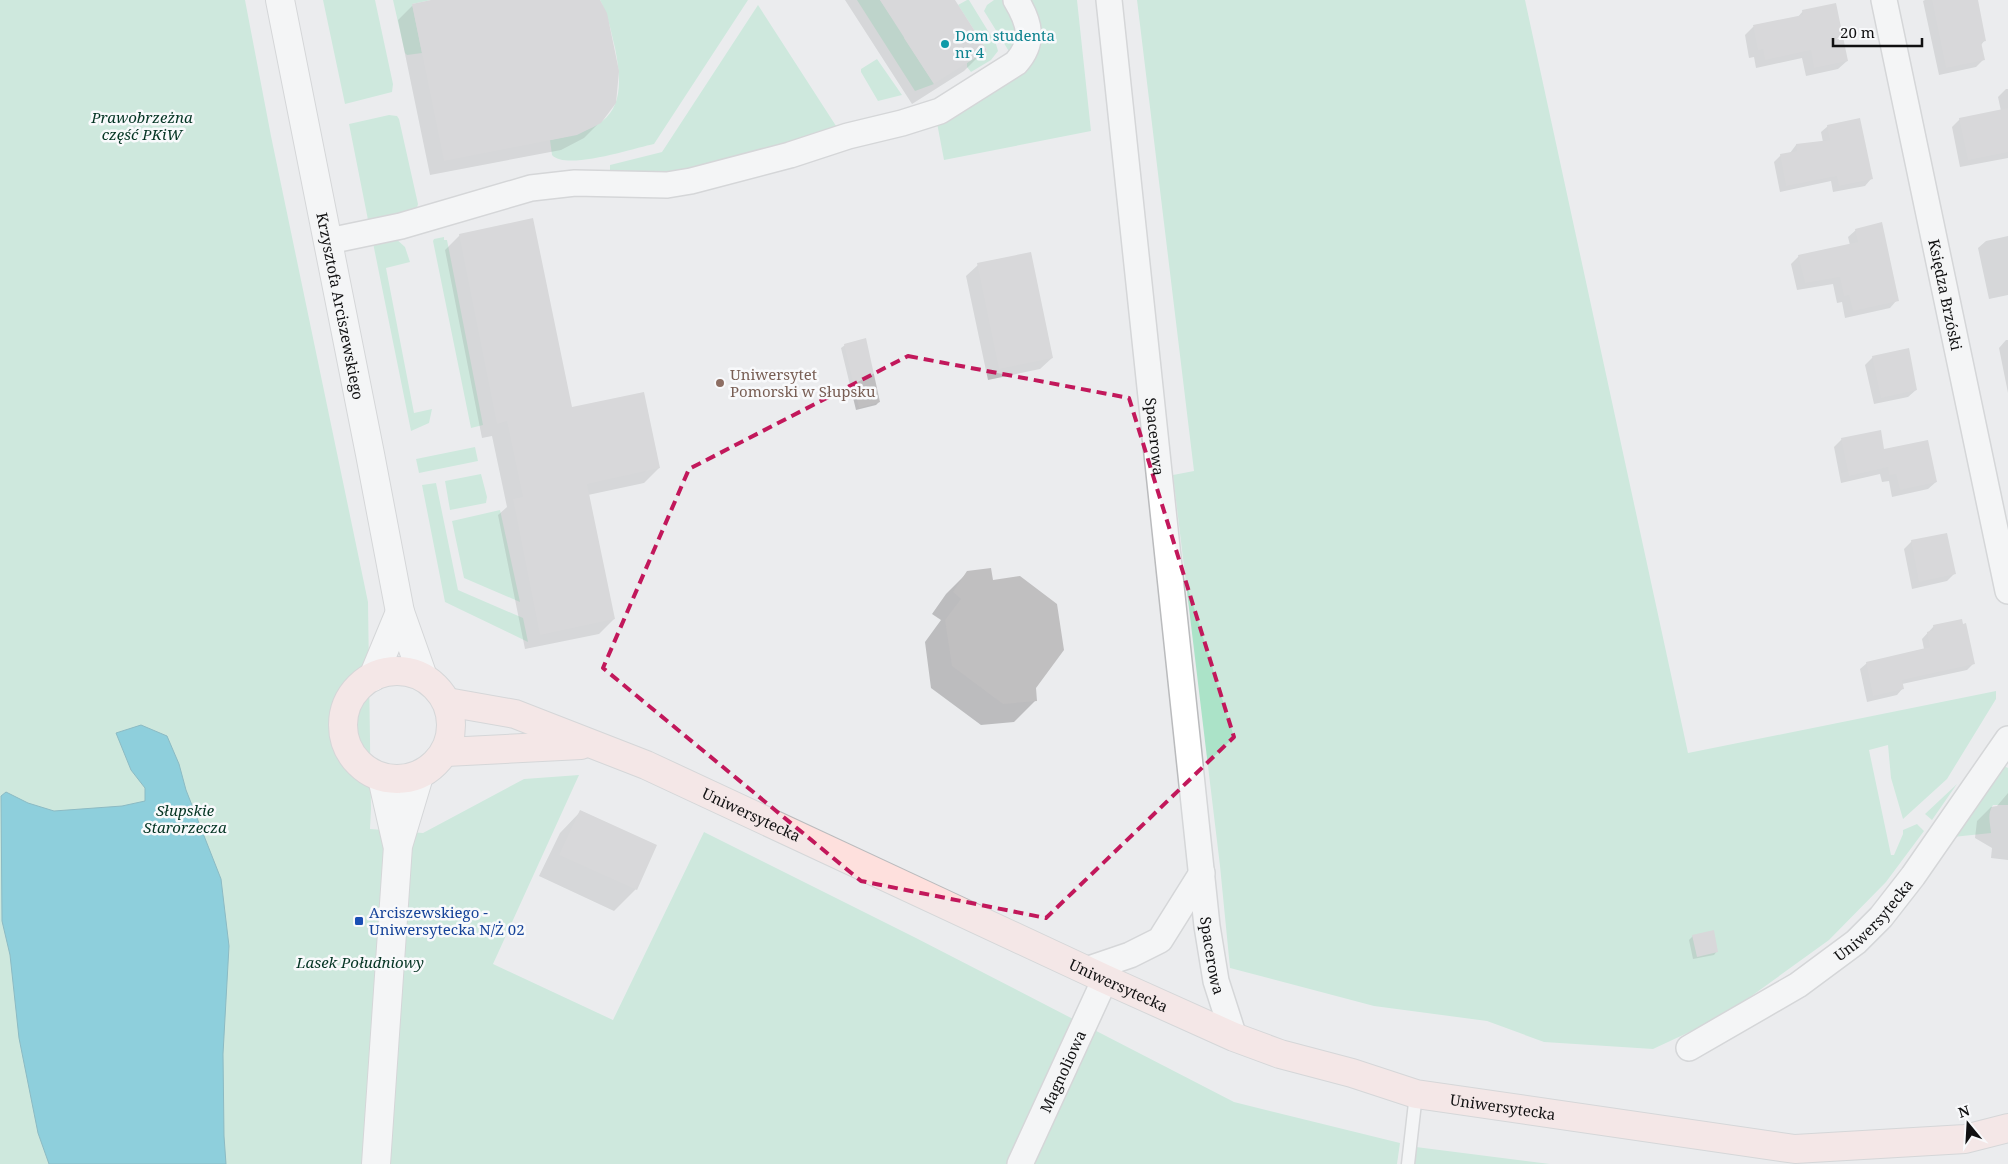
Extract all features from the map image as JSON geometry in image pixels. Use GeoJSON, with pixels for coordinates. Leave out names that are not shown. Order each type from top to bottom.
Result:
{"type":"FeatureCollection","features":[{"type":"Feature","properties":{"kind":"main road"},"geometry":{"type":"LineString","coordinates":[[389,671],[407,671],[423,677],[437,687],[447,702],[452,718],[451,736],[446,752],[434,766],[419,776],[400,780],[382,778],[365,770],[352,756],[344,739],[343,720],[348,702],[358,686],[373,677],[389,671]]}},
{"type":"Feature","properties":{"kind":"main road","name":"Uniwersytecka"},"geometry":{"type":"LineString","coordinates":[[447,702],[515,714],[646,765],[1234,1037],[1280,1054],[1352,1073],[1416,1094],[1795,1149],[1965,1139],[2008,1128]]}},
{"type":"Feature","properties":{"kind":"main road","name":"Uniwersytecka"},"geometry":{"type":"LineString","coordinates":[[446,752],[590,744]]}},
{"type":"Feature","properties":{"kind":"street","name":"Krzysztofa Arciszewskiego"},"geometry":{"type":"LineString","coordinates":[[280,0],[329,241],[400,612],[423,677]]}},
{"type":"Feature","properties":{"kind":"street"},"geometry":{"type":"LineString","coordinates":[[329,241],[401,226],[531,188],[575,182],[667,185],[691,181],[940,112],[1016,64],[1026,53],[1029,41],[1028,28],[1016,0]]}},
{"type":"Feature","properties":{"kind":"street","name":"Spacerowa"},"geometry":{"type":"LineString","coordinates":[[1109,0],[1202,873],[1216,981],[1234,1037]]}},
{"type":"Feature","properties":{"kind":"street","name":"Księdza Brzóski"},"geometry":{"type":"LineString","coordinates":[[1884,0],[2008,591]]}},
{"type":"Feature","properties":{"kind":"street"},"geometry":{"type":"LineString","coordinates":[[373,677],[400,612]]}},
{"type":"Feature","properties":{"kind":"street","name":"Uniwersytecka"},"geometry":{"type":"LineString","coordinates":[[1689,1048],[1798,985],[1856,942],[1881,917],[1913,876],[2008,739]]}},
{"type":"Feature","properties":{"kind":"street"},"geometry":{"type":"LineString","coordinates":[[376,1164],[398,846],[419,776]]}},
{"type":"Feature","properties":{"kind":"street"},"geometry":{"type":"LineString","coordinates":[[382,778],[398,846]]}},
{"type":"Feature","properties":{"kind":"street","name":"Spacerowa"},"geometry":{"type":"LineString","coordinates":[[1096,974],[1160,940],[1202,873]]}},
{"type":"Feature","properties":{"kind":"street","name":"Magnoliowa"},"geometry":{"type":"LineString","coordinates":[[1020,1164],[1096,974]]}},
{"type":"Feature","properties":{"kind":"lane"},"geometry":{"type":"LineString","coordinates":[[1408,1164],[1416,1094]]}},
{"type":"Feature","properties":{"kind":"highlighted area"},"geometry":{"type":"Polygon","coordinates":[[[908,356],[1129,398],[1234,737],[1046,918],[861,881],[603,668],[689,469],[908,356]]]}},
{"type":"Feature","properties":{"kind":"green space","name":"Słupskie Starorzecza"},"geometry":{"type":"Polygon","coordinates":[[[0,0],[245,0],[271,136],[368,602],[370,829],[423,833],[524,779],[579,775],[493,964],[613,1020],[704,832],[916,938],[1234,1102],[1400,1143],[1397,1164],[0,1164],[0,0]]]}},
{"type":"Feature","properties":{"kind":"green space"},"geometry":{"type":"Polygon","coordinates":[[[323,0],[375,0],[393,84],[392,92],[345,104],[323,0]]]}},
{"type":"Feature","properties":{"kind":"green space"},"geometry":{"type":"Polygon","coordinates":[[[393,0],[431,0],[412,4],[422,53],[407,55],[405,53],[393,0]]]}},
{"type":"Feature","properties":{"kind":"green space"},"geometry":{"type":"Polygon","coordinates":[[[600,0],[748,0],[654,144],[585,160],[571,161],[560,159],[552,155],[550,140],[587,130],[600,123],[610,114],[616,102],[619,87],[615,48],[611,29],[600,0]]]}},
{"type":"Feature","properties":{"kind":"green space"},"geometry":{"type":"Polygon","coordinates":[[[857,0],[880,0],[934,84],[915,91],[857,0]]]}},
{"type":"Feature","properties":{"kind":"green space"},"geometry":{"type":"Polygon","coordinates":[[[969,0],[996,44],[998,51],[991,60],[971,72],[967,67],[967,63],[987,50],[958,5],[969,0]]]}},
{"type":"Feature","properties":{"kind":"green space"},"geometry":{"type":"Polygon","coordinates":[[[994,0],[1003,0],[1017,25],[1016,37],[1010,53],[984,11],[987,5],[994,0]]]}},
{"type":"Feature","properties":{"kind":"green space"},"geometry":{"type":"Polygon","coordinates":[[[1030,0],[1077,0],[1091,131],[944,160],[937,123],[962,113],[1023,73],[1040,30],[1038,14],[1030,0]]]}},
{"type":"Feature","properties":{"kind":"green space"},"geometry":{"type":"Polygon","coordinates":[[[1137,0],[1525,0],[1688,753],[1996,691],[1996,699],[1947,779],[1903,819],[1891,778],[1888,745],[1869,750],[1891,855],[1894,855],[1903,830],[1917,824],[1924,831],[1886,882],[1829,940],[1739,1005],[1698,1028],[1653,1049],[1544,1042],[1487,1021],[1374,1006],[1230,968],[1220,866],[1173,475],[1194,471],[1137,0]]]}},
{"type":"Feature","properties":{"kind":"green space"},"geometry":{"type":"Polygon","coordinates":[[[758,5],[838,129],[686,172],[665,173],[610,170],[610,165],[662,152],[758,5]]]}},
{"type":"Feature","properties":{"kind":"green space"},"geometry":{"type":"Polygon","coordinates":[[[877,59],[902,95],[878,101],[861,72],[861,69],[877,59]]]}},
{"type":"Feature","properties":{"kind":"green space"},"geometry":{"type":"Polygon","coordinates":[[[389,115],[397,116],[399,119],[418,204],[416,211],[369,225],[349,124],[389,115]]]}},
{"type":"Feature","properties":{"kind":"green space"},"geometry":{"type":"Polygon","coordinates":[[[394,237],[405,247],[410,262],[386,268],[414,413],[432,409],[429,423],[411,431],[372,238],[394,237]]]}},
{"type":"Feature","properties":{"kind":"green space"},"geometry":{"type":"Polygon","coordinates":[[[444,237],[444,240],[447,240],[483,425],[471,428],[433,241],[434,239],[444,237]]]}},
{"type":"Feature","properties":{"kind":"green space"},"geometry":{"type":"Polygon","coordinates":[[[475,447],[478,461],[419,473],[416,459],[475,447]]]}},
{"type":"Feature","properties":{"kind":"green space"},"geometry":{"type":"Polygon","coordinates":[[[481,474],[487,497],[486,503],[450,510],[445,481],[481,474]]]}},
{"type":"Feature","properties":{"kind":"green space"},"geometry":{"type":"Polygon","coordinates":[[[436,483],[458,590],[523,618],[528,642],[445,602],[422,485],[436,483]]]}},
{"type":"Feature","properties":{"kind":"green space"},"geometry":{"type":"Polygon","coordinates":[[[500,510],[520,602],[464,578],[452,521],[500,510]]]}},
{"type":"Feature","properties":{"kind":"green space"},"geometry":{"type":"Polygon","coordinates":[[[2004,766],[2008,768],[2008,805],[1993,805],[1991,808],[1989,815],[1991,833],[1953,837],[2004,766]]]}},
{"type":"Feature","properties":{"kind":"green space"},"geometry":{"type":"Polygon","coordinates":[[[1957,784],[1932,820],[1925,814],[1957,784]]]}},
{"type":"Feature","properties":{"kind":"green space"},"geometry":{"type":"Polygon","coordinates":[[[1416,1147],[1550,1164],[1414,1164],[1416,1147]]]}},
{"type":"Feature","properties":{"kind":"water"},"geometry":{"type":"Polygon","coordinates":[[[141,725],[167,736],[221,879],[229,946],[223,1054],[226,1164],[49,1164],[38,1133],[19,1038],[10,955],[2,921],[1,796],[6,792],[28,803],[54,811],[122,806],[145,801],[145,788],[131,770],[116,733],[141,725]]]}},
{"type":"Feature","properties":{"kind":"building"},"geometry":{"type":"Polygon","coordinates":[[[431,0],[600,0],[607,13],[619,71],[616,103],[601,123],[577,135],[444,161],[412,4],[431,0]]]}},
{"type":"Feature","properties":{"kind":"building","name":"Dom studenta nr 4"},"geometry":{"type":"Polygon","coordinates":[[[880,0],[955,0],[987,50],[934,84],[880,0]]]}},
{"type":"Feature","properties":{"kind":"building"},"geometry":{"type":"Polygon","coordinates":[[[1932,0],[1978,0],[1986,41],[1981,42],[1985,60],[1946,68],[1932,0]]]}},
{"type":"Feature","properties":{"kind":"building"},"geometry":{"type":"Polygon","coordinates":[[[1836,3],[1848,61],[1814,68],[1811,50],[1765,60],[1763,49],[1758,50],[1753,25],[1803,15],[1802,10],[1836,3]]]}},
{"type":"Feature","properties":{"kind":"building"},"geometry":{"type":"Polygon","coordinates":[[[2008,108],[2008,152],[1968,160],[1959,118],[2008,108]]]}},
{"type":"Feature","properties":{"kind":"building"},"geometry":{"type":"Polygon","coordinates":[[[1860,118],[1873,179],[1839,186],[1837,176],[1786,186],[1780,154],[1797,151],[1796,144],[1830,140],[1827,125],[1860,118]]]}},
{"type":"Feature","properties":{"kind":"building"},"geometry":{"type":"Polygon","coordinates":[[[533,218],[572,407],[644,392],[660,468],[587,484],[615,619],[540,635],[513,499],[523,497],[507,421],[497,424],[459,234],[533,218]]]}},
{"type":"Feature","properties":{"kind":"building"},"geometry":{"type":"Polygon","coordinates":[[[1882,222],[1899,301],[1853,311],[1849,295],[1844,296],[1840,277],[1805,283],[1798,255],[1858,242],[1855,229],[1882,222]]]}},
{"type":"Feature","properties":{"kind":"building"},"geometry":{"type":"Polygon","coordinates":[[[1031,252],[1053,358],[999,369],[977,263],[1031,252]]]}},
{"type":"Feature","properties":{"kind":"building"},"geometry":{"type":"Polygon","coordinates":[[[866,338],[880,402],[859,408],[844,344],[866,338]]]}},
{"type":"Feature","properties":{"kind":"building"},"geometry":{"type":"Polygon","coordinates":[[[1909,348],[1917,390],[1881,398],[1872,356],[1909,348]]]}},
{"type":"Feature","properties":{"kind":"building"},"geometry":{"type":"Polygon","coordinates":[[[1881,430],[1884,449],[1928,440],[1937,482],[1900,490],[1896,474],[1889,475],[1888,467],[1849,476],[1841,438],[1881,430]]]}},
{"type":"Feature","properties":{"kind":"building"},"geometry":{"type":"Polygon","coordinates":[[[1947,533],[1956,574],[1919,582],[1911,540],[1947,533]]]}},
{"type":"Feature","properties":{"kind":"building"},"geometry":{"type":"Polygon","coordinates":[[[991,568],[993,580],[1020,576],[1057,604],[1064,650],[1036,688],[1037,701],[1003,704],[952,666],[945,620],[961,599],[953,592],[967,571],[991,568]]]}},
{"type":"Feature","properties":{"kind":"building"},"geometry":{"type":"Polygon","coordinates":[[[1962,619],[1963,624],[1966,623],[1975,664],[1902,680],[1904,689],[1873,696],[1866,662],[1930,647],[1927,632],[1934,630],[1933,625],[1962,619]]]}},
{"type":"Feature","properties":{"kind":"building"},"geometry":{"type":"Polygon","coordinates":[[[580,810],[657,845],[637,890],[559,855],[580,810]]]}},
{"type":"Feature","properties":{"kind":"building"},"geometry":{"type":"Polygon","coordinates":[[[1714,930],[1718,952],[1697,957],[1692,935],[1714,930]]]}},
{"type":"Feature","properties":{"kind":"place","name":"Dom studenta nr 4"},"geometry":{"type":"Point","coordinates":[945,44]}},
{"type":"Feature","properties":{"kind":"place","name":"Uniwersytet Pomorski w Słupsku"},"geometry":{"type":"Point","coordinates":[720,383]}},
{"type":"Feature","properties":{"kind":"place","name":"Arciszewskiego - Uniwersytecka N/Ż 02"},"geometry":{"type":"Point","coordinates":[359,921]}},
{"type":"Feature","properties":{"kind":"park label","name":"Prawobrzeżna część PKiW"},"geometry":{"type":"Point","coordinates":[142,126]}},
{"type":"Feature","properties":{"kind":"park label","name":"Lasek Południowy"},"geometry":{"type":"Point","coordinates":[360,962]}}]}
